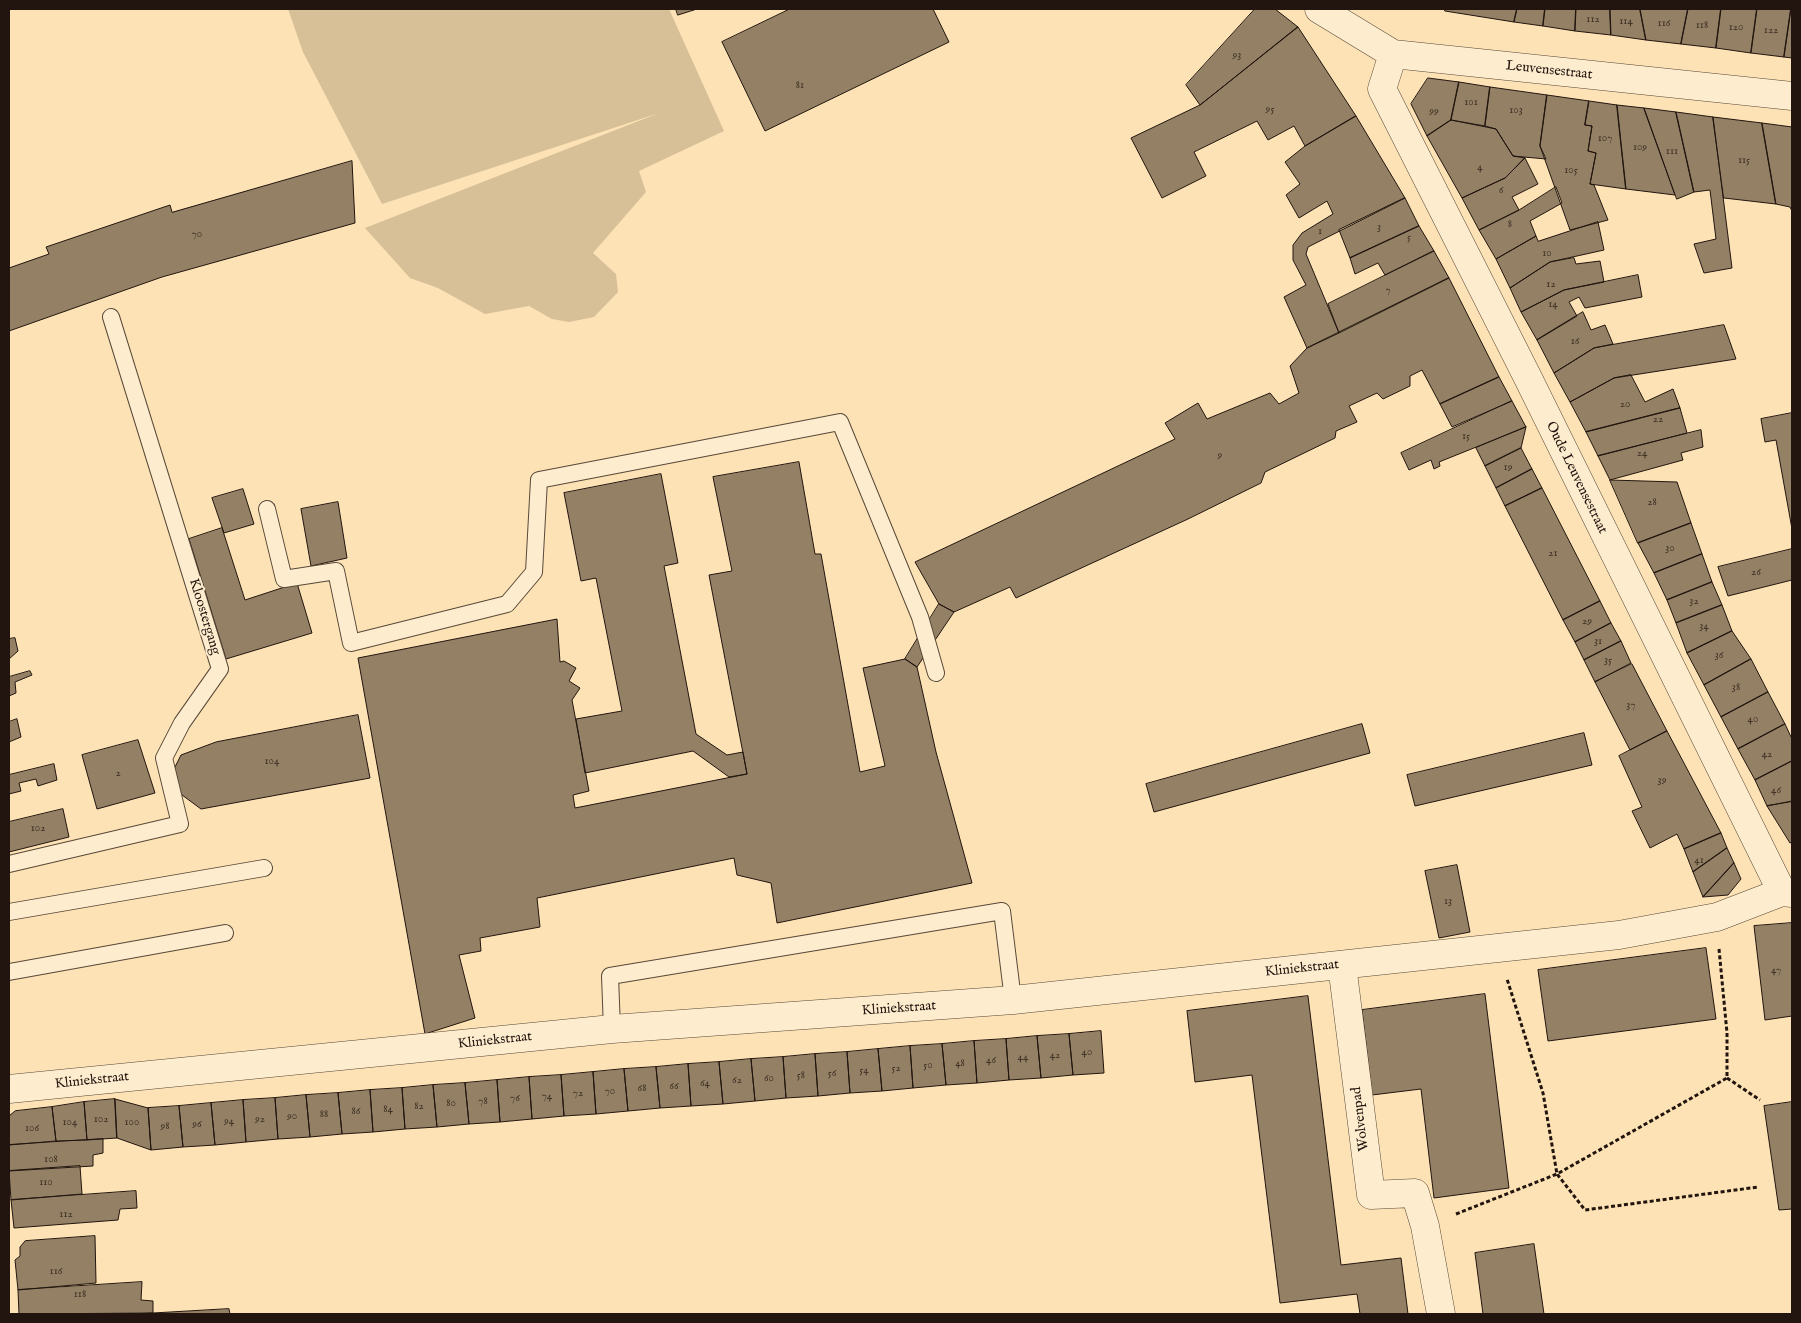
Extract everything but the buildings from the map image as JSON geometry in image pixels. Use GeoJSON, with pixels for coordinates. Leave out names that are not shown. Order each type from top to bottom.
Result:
{"type":"FeatureCollection","features":[{"type":"Feature","properties":{"kind":"street","name":"Leuvensestraat"},"geometry":{"type":"LineString","coordinates":[[1319,9],[1393,54],[1792,96]]}},
{"type":"Feature","properties":{"kind":"street","name":"Oude Leuvensestraat"},"geometry":{"type":"LineString","coordinates":[[1393,54],[1382,89],[1787,893]]}},
{"type":"Feature","properties":{"kind":"street","name":"Kliniekstraat"},"geometry":{"type":"LineString","coordinates":[[9,1089],[612,1029],[1013,1000],[1619,935],[1716,917],[1787,893]]}},
{"type":"Feature","properties":{"kind":"street","name":"Wolvenpad"},"geometry":{"type":"LineString","coordinates":[[1342,965],[1371,1195],[1415,1193],[1425,1226],[1441,1314]]}},
{"type":"Feature","properties":{"kind":"lane","name":"Kloostergang"},"geometry":{"type":"LineString","coordinates":[[9,864],[180,824],[164,758],[182,723],[220,669],[111,317]]}},
{"type":"Feature","properties":{"kind":"lane"},"geometry":{"type":"LineString","coordinates":[[267,509],[284,578],[336,571],[351,643],[507,604],[534,572],[539,480],[840,422],[920,617],[936,673]]}},
{"type":"Feature","properties":{"kind":"lane"},"geometry":{"type":"LineString","coordinates":[[9,912],[264,868]]}},
{"type":"Feature","properties":{"kind":"lane"},"geometry":{"type":"LineString","coordinates":[[612,1029],[610,976],[1002,911],[1013,1000]]}},
{"type":"Feature","properties":{"kind":"lane"},"geometry":{"type":"LineString","coordinates":[[9,972],[225,933]]}},
{"type":"Feature","properties":{"kind":"path"},"geometry":{"type":"LineString","coordinates":[[1716,917],[1727,1033],[1726,1078]]}},
{"type":"Feature","properties":{"kind":"path"},"geometry":{"type":"LineString","coordinates":[[1498,948],[1543,1092],[1557,1174],[1585,1210],[1758,1187]]}},
{"type":"Feature","properties":{"kind":"path"},"geometry":{"type":"LineString","coordinates":[[1726,1078],[1760,1100]]}},
{"type":"Feature","properties":{"kind":"path"},"geometry":{"type":"LineString","coordinates":[[1425,1226],[1557,1174],[1726,1078]]}},
{"type":"Feature","properties":{"kind":"shaded area"},"geometry":{"type":"Polygon","coordinates":[[[288,9],[669,9],[724,131],[639,171],[646,192],[593,253],[616,274],[618,292],[594,317],[569,322],[552,319],[529,306],[485,314],[438,288],[410,278],[365,228],[659,113],[382,204],[303,52],[288,9]]]}}]}
